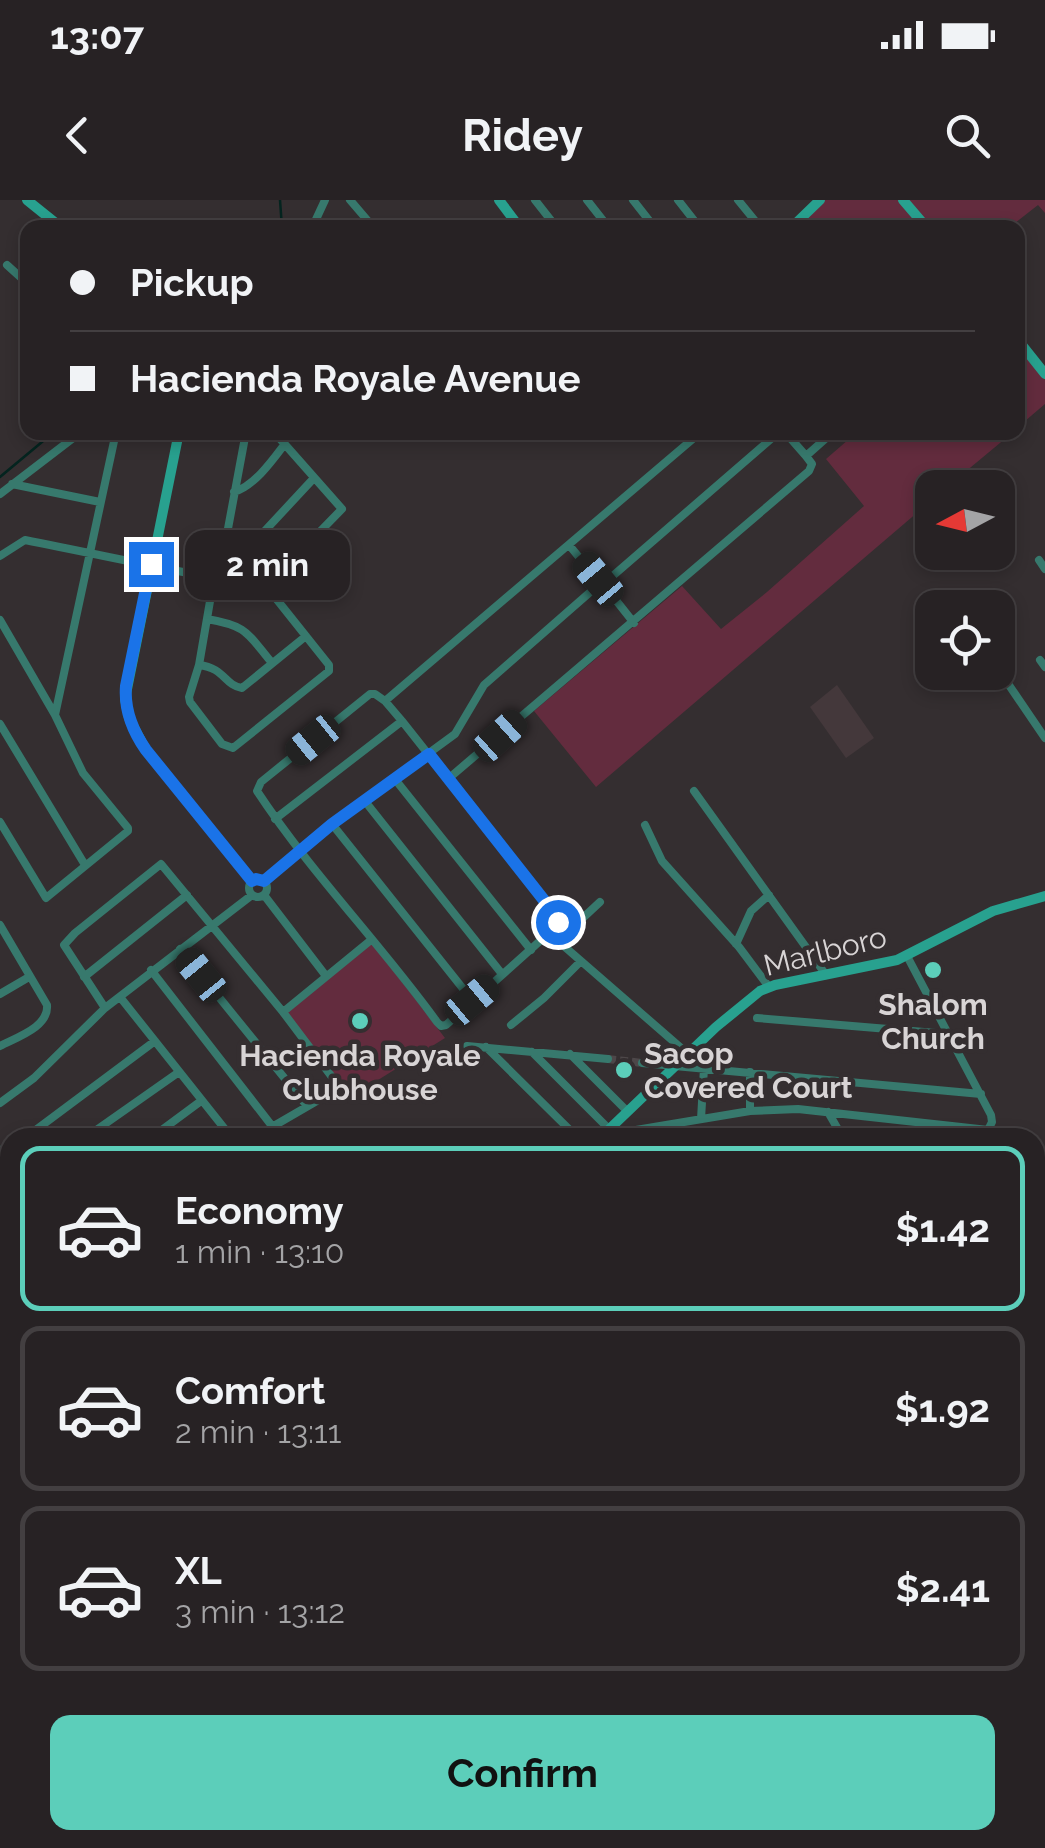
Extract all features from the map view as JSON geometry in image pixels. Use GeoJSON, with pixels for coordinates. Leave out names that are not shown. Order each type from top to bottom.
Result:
{"type":"FeatureCollection","features":[{"type":"Feature","properties":{"kind":"street"},"geometry":{"type":"LineString","coordinates":[[27,200],[53,220]]}},
{"type":"Feature","properties":{"kind":"street"},"geometry":{"type":"LineString","coordinates":[[350,200],[367,220]]}},
{"type":"Feature","properties":{"kind":"street"},"geometry":{"type":"LineString","coordinates":[[535,200],[551,220]]}},
{"type":"Feature","properties":{"kind":"street"},"geometry":{"type":"LineString","coordinates":[[678,200],[694,220]]}},
{"type":"Feature","properties":{"kind":"street"},"geometry":{"type":"LineString","coordinates":[[738,200],[754,220]]}},
{"type":"Feature","properties":{"kind":"street"},"geometry":{"type":"LineString","coordinates":[[799,220],[820,200]]}},
{"type":"Feature","properties":{"kind":"street"},"geometry":{"type":"LineString","coordinates":[[903,200],[920,220]]}},
{"type":"Feature","properties":{"kind":"street"},"geometry":{"type":"LineString","coordinates":[[7,265],[20,277]]}},
{"type":"Feature","properties":{"kind":"street"},"geometry":{"type":"LineString","coordinates":[[1025,349],[1045,374]]}},
{"type":"Feature","properties":{"kind":"street"},"geometry":{"type":"LineString","coordinates":[[0,494],[70,440]]}},
{"type":"Feature","properties":{"kind":"street"},"geometry":{"type":"LineString","coordinates":[[55,715],[114,440]]}},
{"type":"Feature","properties":{"kind":"street"},"geometry":{"type":"LineString","coordinates":[[178,440],[125,699],[129,718],[146,750],[268,888],[264,896]]}},
{"type":"Feature","properties":{"kind":"street"},"geometry":{"type":"LineString","coordinates":[[0,556],[25,540],[151,564],[214,578],[266,588],[329,670],[233,748],[222,744],[190,702],[190,696],[199,666],[214,578],[244,440]]}},
{"type":"Feature","properties":{"kind":"street"},"geometry":{"type":"LineString","coordinates":[[266,588],[342,510],[281,440]]}},
{"type":"Feature","properties":{"kind":"street"},"geometry":{"type":"LineString","coordinates":[[385,701],[692,440]]}},
{"type":"Feature","properties":{"kind":"street"},"geometry":{"type":"LineString","coordinates":[[569,545],[601,591],[773,440]]}},
{"type":"Feature","properties":{"kind":"street"},"geometry":{"type":"LineString","coordinates":[[448,779],[809,471],[812,464],[790,440]]}},
{"type":"Feature","properties":{"kind":"street"},"geometry":{"type":"LineString","coordinates":[[806,456],[824,440]]}},
{"type":"Feature","properties":{"kind":"street"},"geometry":{"type":"LineString","coordinates":[[234,492],[251,482],[284,444]]}},
{"type":"Feature","properties":{"kind":"street"},"geometry":{"type":"LineString","coordinates":[[226,534],[250,538],[261,535],[314,478]]}},
{"type":"Feature","properties":{"kind":"street"},"geometry":{"type":"LineString","coordinates":[[12,484],[100,502]]}},
{"type":"Feature","properties":{"kind":"street"},"geometry":{"type":"LineString","coordinates":[[1039,560],[1045,569]]}},
{"type":"Feature","properties":{"kind":"street"},"geometry":{"type":"LineString","coordinates":[[264,896],[252,895],[249,888],[455,734],[484,685],[597,583]]}},
{"type":"Feature","properties":{"kind":"street"},"geometry":{"type":"LineString","coordinates":[[607,585],[634,623]]}},
{"type":"Feature","properties":{"kind":"street"},"geometry":{"type":"LineString","coordinates":[[207,619],[234,623],[272,663]]}},
{"type":"Feature","properties":{"kind":"street"},"geometry":{"type":"LineString","coordinates":[[0,620],[55,715],[83,773],[128,829],[43,897],[0,822]]}},
{"type":"Feature","properties":{"kind":"street"},"geometry":{"type":"LineString","coordinates":[[199,666],[215,668],[239,688],[306,636]]}},
{"type":"Feature","properties":{"kind":"street"},"geometry":{"type":"LineString","coordinates":[[42,694],[61,688]]}},
{"type":"Feature","properties":{"kind":"street"},"geometry":{"type":"LineString","coordinates":[[1012,690],[1045,738]]}},
{"type":"Feature","properties":{"kind":"street"},"geometry":{"type":"LineString","coordinates":[[375,694],[385,701],[558,918],[531,950],[441,1026],[299,850],[257,791],[260,782],[365,698],[375,694]]}},
{"type":"Feature","properties":{"kind":"street"},"geometry":{"type":"LineString","coordinates":[[276,819],[402,721]]}},
{"type":"Feature","properties":{"kind":"street"},"geometry":{"type":"LineString","coordinates":[[0,724],[85,865]]}},
{"type":"Feature","properties":{"kind":"street"},"geometry":{"type":"LineString","coordinates":[[394,778],[531,950]]}},
{"type":"Feature","properties":{"kind":"street"},"geometry":{"type":"LineString","coordinates":[[694,791],[826,974]]}},
{"type":"Feature","properties":{"kind":"street"},"geometry":{"type":"LineString","coordinates":[[364,800],[502,974]]}},
{"type":"Feature","properties":{"kind":"street"},"geometry":{"type":"LineString","coordinates":[[332,824],[472,1000]]}},
{"type":"Feature","properties":{"kind":"street"},"geometry":{"type":"LineString","coordinates":[[645,825],[662,861],[769,987]]}},
{"type":"Feature","properties":{"kind":"street"},"geometry":{"type":"LineString","coordinates":[[105,1008],[64,945],[158,865],[164,865],[338,1085],[334,1092],[269,1128]]}},
{"type":"Feature","properties":{"kind":"street"},"geometry":{"type":"LineString","coordinates":[[84,977],[187,895]]}},
{"type":"Feature","properties":{"kind":"street"},"geometry":{"type":"LineString","coordinates":[[0,1102],[34,1078],[150,970],[252,895]]}},
{"type":"Feature","properties":{"kind":"street"},"geometry":{"type":"LineString","coordinates":[[736,944],[751,911],[769,895]]}},
{"type":"Feature","properties":{"kind":"street"},"geometry":{"type":"LineString","coordinates":[[264,896],[326,976]]}},
{"type":"Feature","properties":{"kind":"street","name":"Marlboro"},"geometry":{"type":"LineString","coordinates":[[609,1128],[716,1026],[760,991],[907,956],[992,911],[1045,896]]}},
{"type":"Feature","properties":{"kind":"street"},"geometry":{"type":"LineString","coordinates":[[600,902],[558,941],[688,1054]]}},
{"type":"Feature","properties":{"kind":"street"},"geometry":{"type":"LineString","coordinates":[[0,925],[47,1005],[46,1018],[0,1046]]}},
{"type":"Feature","properties":{"kind":"street"},"geometry":{"type":"LineString","coordinates":[[283,1012],[371,940]]}},
{"type":"Feature","properties":{"kind":"street"},"geometry":{"type":"LineString","coordinates":[[0,949],[10,943]]}},
{"type":"Feature","properties":{"kind":"street"},"geometry":{"type":"LineString","coordinates":[[180,949],[307,1106]]}},
{"type":"Feature","properties":{"kind":"street"},"geometry":{"type":"LineString","coordinates":[[907,956],[981,1094],[991,1116],[989,1128]]}},
{"type":"Feature","properties":{"kind":"street"},"geometry":{"type":"LineString","coordinates":[[511,1025],[581,961]]}},
{"type":"Feature","properties":{"kind":"street"},"geometry":{"type":"LineString","coordinates":[[150,970],[272,1126]]}},
{"type":"Feature","properties":{"kind":"street"},"geometry":{"type":"LineString","coordinates":[[0,994],[29,977]]}},
{"type":"Feature","properties":{"kind":"street"},"geometry":{"type":"LineString","coordinates":[[120,996],[224,1128]]}},
{"type":"Feature","properties":{"kind":"street"},"geometry":{"type":"LineString","coordinates":[[757,1018],[948,1034]]}},
{"type":"Feature","properties":{"kind":"street"},"geometry":{"type":"LineString","coordinates":[[38,1128],[155,1041]]}},
{"type":"Feature","properties":{"kind":"street"},"geometry":{"type":"LineString","coordinates":[[467,1046],[608,1058]]}},
{"type":"Feature","properties":{"kind":"street"},"geometry":{"type":"LineString","coordinates":[[486,1048],[568,1128]]}},
{"type":"Feature","properties":{"kind":"street"},"geometry":{"type":"LineString","coordinates":[[532,1052],[598,1128]]}},
{"type":"Feature","properties":{"kind":"street"},"geometry":{"type":"LineString","coordinates":[[570,1054],[627,1111]]}},
{"type":"Feature","properties":{"kind":"street"},"geometry":{"type":"LineString","coordinates":[[642,1063],[981,1094]]}},
{"type":"Feature","properties":{"kind":"street"},"geometry":{"type":"LineString","coordinates":[[701,1119],[704,1068]]}},
{"type":"Feature","properties":{"kind":"street"},"geometry":{"type":"LineString","coordinates":[[98,1128],[179,1072]]}},
{"type":"Feature","properties":{"kind":"street"},"geometry":{"type":"LineString","coordinates":[[750,1072],[750,1111]]}},
{"type":"Feature","properties":{"kind":"street"},"geometry":{"type":"LineString","coordinates":[[165,1128],[201,1101]]}},
{"type":"Feature","properties":{"kind":"street"},"geometry":{"type":"LineString","coordinates":[[642,1128],[750,1111],[798,1109],[968,1128]]}},
{"type":"Feature","properties":{"kind":"street"},"geometry":{"type":"LineString","coordinates":[[828,1112],[837,1128]]}},
{"type":"Feature","properties":{"kind":"shaded area"},"geometry":{"type":"Polygon","coordinates":[[[824,200],[1045,200],[1045,213],[1038,205],[1019,220],[803,220],[824,200]]]}},
{"type":"Feature","properties":{"kind":"shaded area"},"geometry":{"type":"Polygon","coordinates":[[[1025,357],[1045,379],[1045,404],[1025,421],[1025,357]]]}},
{"type":"Feature","properties":{"kind":"shaded area"},"geometry":{"type":"Polygon","coordinates":[[[848,440],[1004,440],[967,470],[915,470],[915,515],[596,787],[534,711],[682,586],[721,629],[864,506],[826,459],[848,440]]]}},
{"type":"Feature","properties":{"kind":"shaded area"},"geometry":{"type":"Polygon","coordinates":[[[837,685],[874,738],[846,758],[810,707],[837,685]]]}},
{"type":"Feature","properties":{"kind":"shaded area"},"geometry":{"type":"Polygon","coordinates":[[[370,940],[445,1038],[351,1097],[284,1009],[370,940]]]}},
{"type":"Feature","properties":{"kind":"waterway"},"geometry":{"type":"LineString","coordinates":[[280,200],[281,220]]}},
{"type":"Feature","properties":{"kind":"waterway"},"geometry":{"type":"LineString","coordinates":[[0,477],[44,440]]}},
{"type":"Feature","properties":{"kind":"tunnel"},"geometry":{"type":"LineString","coordinates":[[608,1059],[642,1063]]}},
{"type":"Feature","properties":{"kind":"place","name":"Shalom Church"},"geometry":{"type":"Point","coordinates":[933,970]}},
{"type":"Feature","properties":{"kind":"place","name":"Hacienda Royale Clubhouse"},"geometry":{"type":"Point","coordinates":[360,1021]}},
{"type":"Feature","properties":{"kind":"place","name":"Sacop Covered Court"},"geometry":{"type":"Point","coordinates":[624,1070]}},
{"type":"Feature","properties":{"kind":"route"},"geometry":{"type":"LineString","coordinates":[[151,564],[126,686],[129,718],[146,750],[252,881],[264,881],[332,824],[429,754],[558,922]]}}]}
